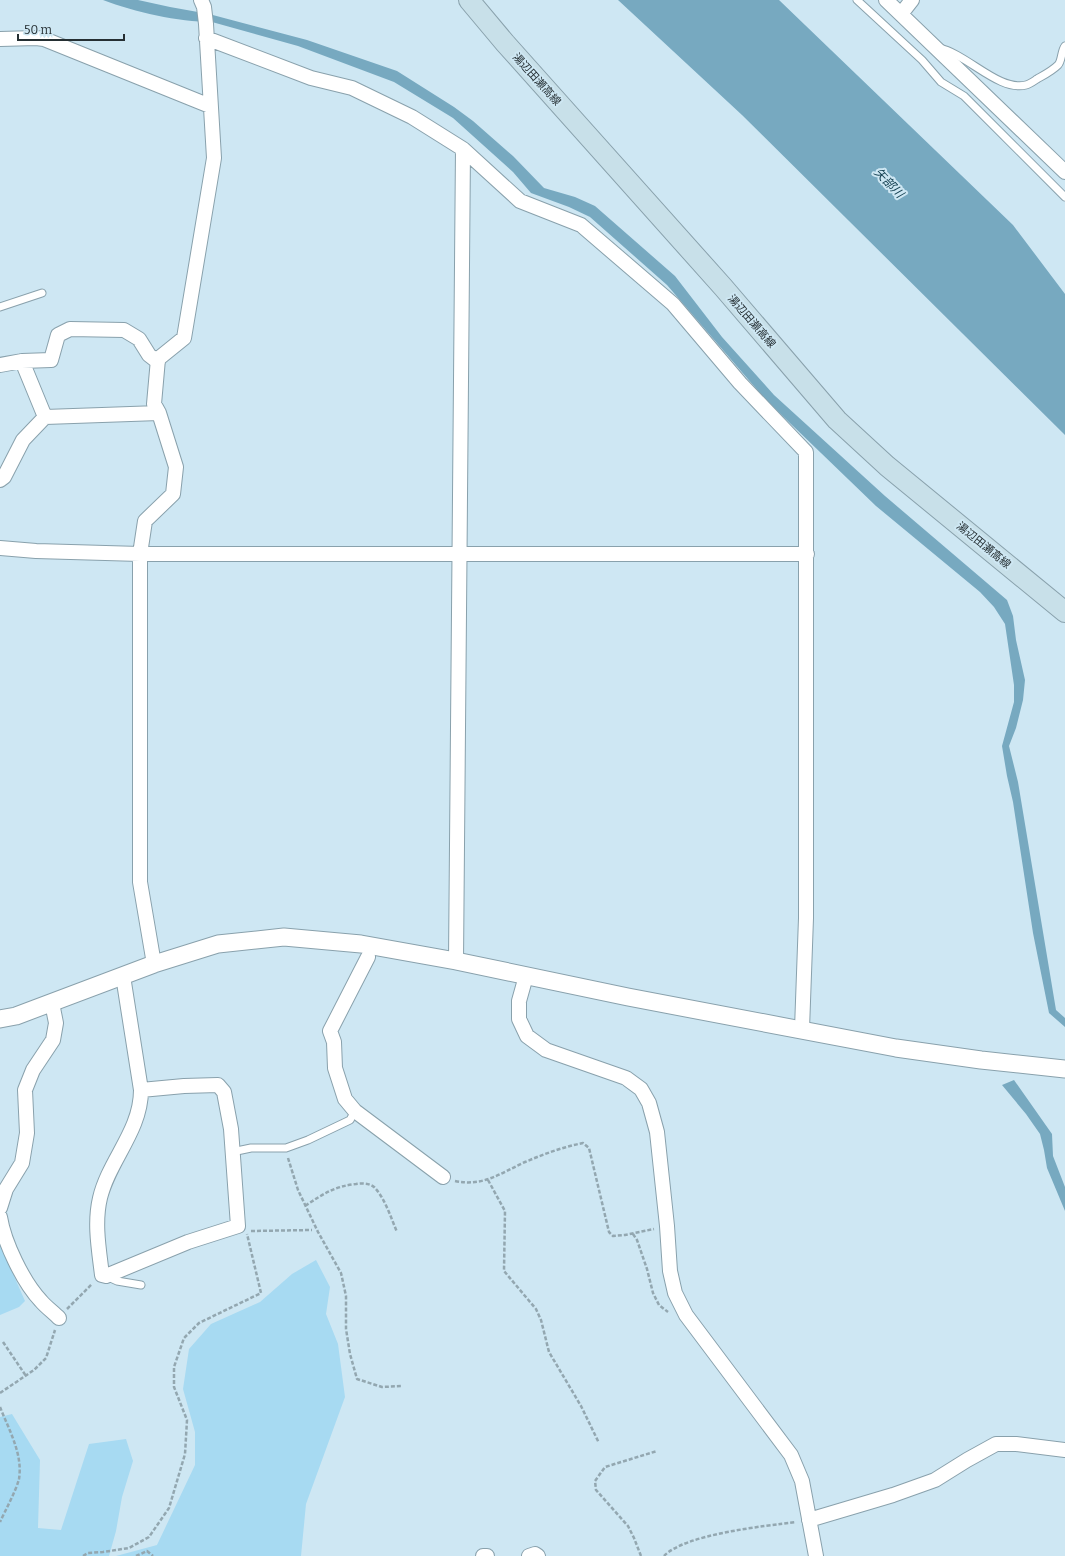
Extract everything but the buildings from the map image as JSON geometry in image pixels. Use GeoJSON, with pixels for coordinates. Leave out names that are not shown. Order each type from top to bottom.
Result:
{"type":"FeatureCollection","features":[{"type":"Feature","properties":{"kind":"main road","name":"湯辺田瀬高線"},"geometry":{"type":"LineString","coordinates":[[469,0],[505,43],[722,287],[837,420],[887,466],[1065,612]]}},
{"type":"Feature","properties":{"kind":"street"},"geometry":{"type":"LineString","coordinates":[[886,0],[1065,172]]}},
{"type":"Feature","properties":{"kind":"street"},"geometry":{"type":"LineString","coordinates":[[900,14],[912,0]]}},
{"type":"Feature","properties":{"kind":"street"},"geometry":{"type":"LineString","coordinates":[[154,964],[140,882],[140,554],[145,521],[173,494],[176,467],[159,413],[154,404],[158,359],[184,338],[214,158],[206,24],[203,3]]}},
{"type":"Feature","properties":{"kind":"street"},"geometry":{"type":"LineString","coordinates":[[0,38],[44,39],[210,106]]}},
{"type":"Feature","properties":{"kind":"street"},"geometry":{"type":"LineString","coordinates":[[206,38],[311,78],[352,88],[412,117],[463,149],[520,201],[581,225],[673,304],[740,383],[806,452],[806,918],[802,1029]]}},
{"type":"Feature","properties":{"kind":"street"},"geometry":{"type":"LineString","coordinates":[[456,961],[463,149]]}},
{"type":"Feature","properties":{"kind":"street"},"geometry":{"type":"LineString","coordinates":[[0,365],[22,361],[51,360],[58,335],[70,329],[96,328],[124,330],[139,339],[149,355],[158,362]]}},
{"type":"Feature","properties":{"kind":"street"},"geometry":{"type":"LineString","coordinates":[[22,361],[45,417]]}},
{"type":"Feature","properties":{"kind":"street"},"geometry":{"type":"LineString","coordinates":[[0,480],[4,477],[23,440],[45,417],[159,413]]}},
{"type":"Feature","properties":{"kind":"street"},"geometry":{"type":"LineString","coordinates":[[0,548],[36,551],[140,554],[807,554]]}},
{"type":"Feature","properties":{"kind":"street"},"geometry":{"type":"LineString","coordinates":[[0,1019],[16,1016],[154,964],[218,944],[284,937],[362,944],[456,961],[628,997],[896,1048],[981,1060],[1065,1069]]}},
{"type":"Feature","properties":{"kind":"street"},"geometry":{"type":"LineString","coordinates":[[368,957],[330,1031],[334,1042],[335,1068],[345,1099],[355,1111],[443,1177]]}},
{"type":"Feature","properties":{"kind":"street"},"geometry":{"type":"LineString","coordinates":[[123,976],[141,1090],[141,1100],[135,1125],[114,1162],[100,1197],[97,1215],[98,1247],[104,1276],[188,1242],[238,1226],[231,1129],[224,1092],[218,1085],[184,1086],[141,1090]]}},
{"type":"Feature","properties":{"kind":"street"},"geometry":{"type":"LineString","coordinates":[[526,976],[519,1001],[519,1019],[527,1036],[546,1050],[626,1078],[641,1089],[649,1103],[657,1132],[670,1270],[675,1293],[686,1315],[791,1456],[802,1481],[816,1556]]}},
{"type":"Feature","properties":{"kind":"street"},"geometry":{"type":"LineString","coordinates":[[0,1208],[6,1189],[22,1163],[27,1133],[25,1090],[33,1070],[53,1040],[56,1023],[52,1003]]}},
{"type":"Feature","properties":{"kind":"street"},"geometry":{"type":"LineString","coordinates":[[0,1217],[2,1230],[22,1274],[40,1300],[59,1318]]}},
{"type":"Feature","properties":{"kind":"street"},"geometry":{"type":"LineString","coordinates":[[809,1520],[894,1495],[935,1480],[996,1444],[1016,1444],[1065,1450]]}},
{"type":"Feature","properties":{"kind":"street"},"geometry":{"type":"LineString","coordinates":[[529,1556],[535,1554],[538,1556]]}},
{"type":"Feature","properties":{"kind":"lane"},"geometry":{"type":"LineString","coordinates":[[858,0],[922,60],[941,82],[964,96],[1065,197]]}},
{"type":"Feature","properties":{"kind":"lane"},"geometry":{"type":"LineString","coordinates":[[935,47],[950,50],[975,65],[991,77],[1012,86],[1026,85],[1045,75],[1059,64],[1065,46]]}},
{"type":"Feature","properties":{"kind":"lane"},"geometry":{"type":"LineString","coordinates":[[0,307],[42,293]]}},
{"type":"Feature","properties":{"kind":"lane"},"geometry":{"type":"LineString","coordinates":[[232,1152],[250,1148],[286,1148],[308,1140],[350,1120],[355,1111]]}},
{"type":"Feature","properties":{"kind":"lane"},"geometry":{"type":"LineString","coordinates":[[104,1276],[117,1281],[141,1286]]}},
{"type":"Feature","properties":{"kind":"path"},"geometry":{"type":"LineString","coordinates":[[443,1177],[457,1182],[476,1182],[488,1180],[524,1162],[564,1147],[583,1143],[589,1148],[609,1232],[613,1236],[633,1234],[667,1226]]}},
{"type":"Feature","properties":{"kind":"path"},"geometry":{"type":"LineString","coordinates":[[286,1148],[298,1190],[305,1206],[341,1273],[346,1296],[346,1329],[350,1354],[358,1379],[382,1387],[402,1386]]}},
{"type":"Feature","properties":{"kind":"path"},"geometry":{"type":"LineString","coordinates":[[488,1180],[505,1211],[504,1271],[536,1309],[549,1352],[581,1406],[599,1443]]}},
{"type":"Feature","properties":{"kind":"path"},"geometry":{"type":"LineString","coordinates":[[305,1206],[328,1191],[343,1185],[364,1183],[373,1186],[380,1196],[397,1232]]}},
{"type":"Feature","properties":{"kind":"path"},"geometry":{"type":"LineString","coordinates":[[83,1556],[88,1553],[130,1548],[148,1537],[169,1508],[185,1454],[187,1420],[174,1387],[174,1367],[184,1338],[199,1323],[261,1292],[246,1231],[312,1230]]}},
{"type":"Feature","properties":{"kind":"path"},"geometry":{"type":"LineString","coordinates":[[633,1234],[637,1240],[653,1293],[659,1305],[669,1313],[686,1315]]}},
{"type":"Feature","properties":{"kind":"path"},"geometry":{"type":"LineString","coordinates":[[0,1393],[34,1370],[46,1358],[59,1318],[104,1276]]}},
{"type":"Feature","properties":{"kind":"path"},"geometry":{"type":"LineString","coordinates":[[3,1342],[26,1376]]}},
{"type":"Feature","properties":{"kind":"path"},"geometry":{"type":"LineString","coordinates":[[0,1407],[16,1447],[19,1465],[18,1480],[0,1522]]}},
{"type":"Feature","properties":{"kind":"path"},"geometry":{"type":"LineString","coordinates":[[641,1556],[628,1526],[596,1490],[595,1481],[605,1467],[657,1451]]}},
{"type":"Feature","properties":{"kind":"path"},"geometry":{"type":"LineString","coordinates":[[664,1556],[686,1544],[725,1532],[809,1520]]}},
{"type":"Feature","properties":{"kind":"path"},"geometry":{"type":"LineString","coordinates":[[136,1556],[147,1551],[153,1556]]}},
{"type":"Feature","properties":{"kind":"shaded area"},"geometry":{"type":"Polygon","coordinates":[[[0,1244],[25,1301],[19,1307],[0,1315],[0,1244]]]}},
{"type":"Feature","properties":{"kind":"shaded area"},"geometry":{"type":"Polygon","coordinates":[[[316,1260],[330,1287],[326,1314],[338,1344],[345,1397],[306,1504],[301,1556],[116,1556],[157,1545],[195,1465],[195,1432],[183,1389],[189,1349],[211,1324],[260,1302],[292,1274],[316,1260]]]}},
{"type":"Feature","properties":{"kind":"shaded area"},"geometry":{"type":"Polygon","coordinates":[[[12,1414],[40,1460],[38,1528],[61,1530],[89,1444],[126,1439],[133,1461],[122,1497],[116,1531],[109,1556],[0,1556],[0,1417],[12,1414]]]}},
{"type":"Feature","properties":{"kind":"water"},"geometry":{"type":"Polygon","coordinates":[[[103,0],[138,0],[209,14],[307,40],[397,71],[454,107],[473,121],[513,156],[544,188],[575,197],[595,206],[675,276],[722,337],[774,395],[885,496],[1007,600],[1013,616],[1016,640],[1025,680],[1023,700],[1016,728],[1009,746],[1018,782],[1056,1010],[1065,1018],[1065,1027],[1049,1013],[1033,933],[1013,802],[1002,746],[1014,702],[1014,685],[1005,624],[994,607],[980,592],[876,506],[766,400],[667,285],[590,217],[569,207],[531,193],[513,172],[453,118],[394,82],[298,46],[212,22],[199,22],[157,16],[103,0]]]}},
{"type":"Feature","properties":{"kind":"water","name":"矢部川"},"geometry":{"type":"Polygon","coordinates":[[[618,0],[779,0],[1013,225],[1065,294],[1065,435],[742,115],[618,0]]]}},
{"type":"Feature","properties":{"kind":"water"},"geometry":{"type":"Polygon","coordinates":[[[1014,1080],[1052,1134],[1053,1156],[1065,1187],[1065,1211],[1047,1168],[1040,1134],[1002,1085],[1014,1080]]]}}]}
